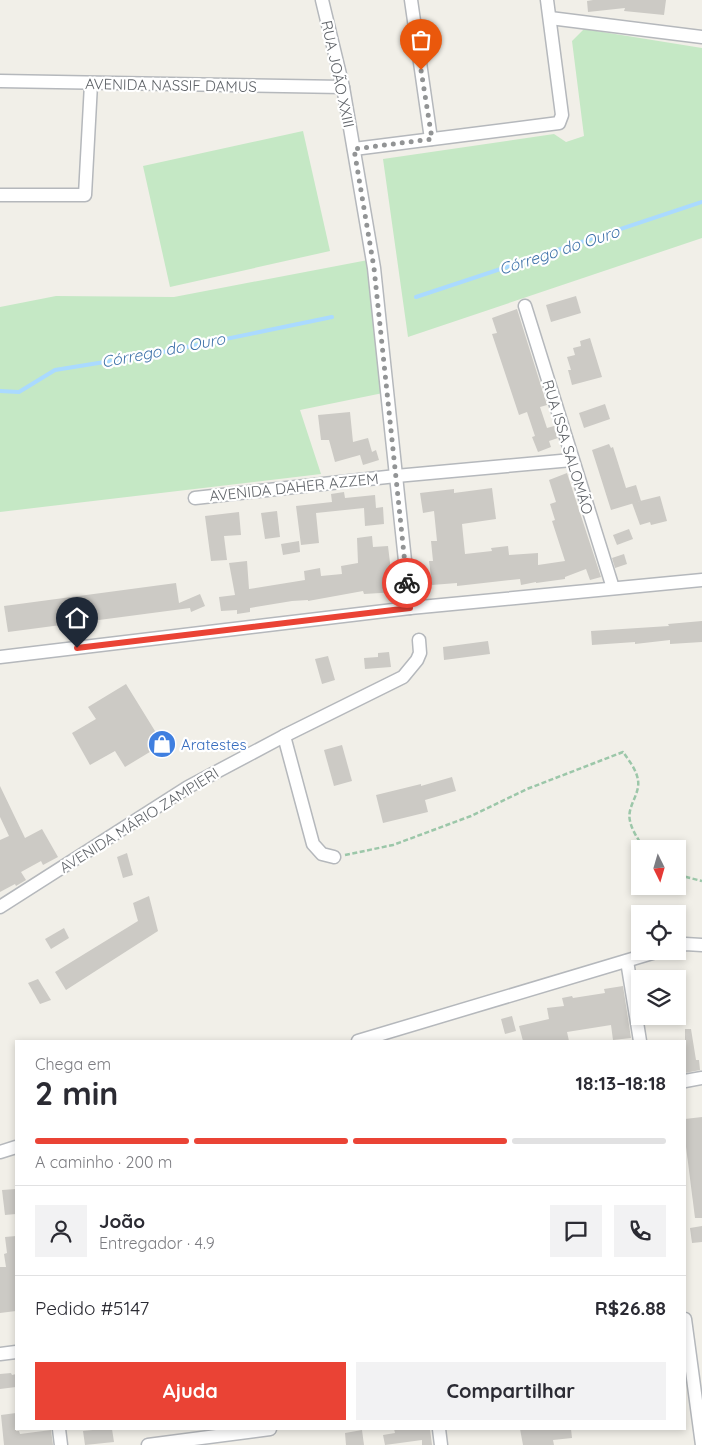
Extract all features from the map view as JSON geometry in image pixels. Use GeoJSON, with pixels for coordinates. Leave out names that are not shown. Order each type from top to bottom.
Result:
{"type":"FeatureCollection","features":[{"type":"Feature","properties":{"kind":"street","name":"RUA JOÃO XXIII"},"geometry":{"type":"LineString","coordinates":[[322,0],[343,87],[374,268],[410,608]]}},
{"type":"Feature","properties":{"kind":"street"},"geometry":{"type":"LineString","coordinates":[[411,0],[432,139]]}},
{"type":"Feature","properties":{"kind":"street"},"geometry":{"type":"LineString","coordinates":[[354,149],[558,123],[562,115],[547,0]]}},
{"type":"Feature","properties":{"kind":"street"},"geometry":{"type":"LineString","coordinates":[[550,18],[702,37]]}},
{"type":"Feature","properties":{"kind":"street","name":"AVENIDA NASSIF DAMUS"},"geometry":{"type":"LineString","coordinates":[[0,81],[343,87]]}},
{"type":"Feature","properties":{"kind":"street"},"geometry":{"type":"LineString","coordinates":[[0,195],[85,196],[91,84]]}},
{"type":"Feature","properties":{"kind":"street","name":"RUA ISSA SALOMÃO"},"geometry":{"type":"LineString","coordinates":[[525,306],[613,588]]}},
{"type":"Feature","properties":{"kind":"street","name":"AVENIDA DAHER AZZEM"},"geometry":{"type":"LineString","coordinates":[[195,498],[396,476],[572,460]]}},
{"type":"Feature","properties":{"kind":"street"},"geometry":{"type":"LineString","coordinates":[[0,657],[410,608],[702,580]]}},
{"type":"Feature","properties":{"kind":"street","name":"AVENIDA MÁRIO ZAMPIERI"},"geometry":{"type":"LineString","coordinates":[[0,907],[188,787],[284,736],[403,678],[420,654],[419,640]]}},
{"type":"Feature","properties":{"kind":"street"},"geometry":{"type":"LineString","coordinates":[[284,736],[313,844],[322,854],[334,857]]}},
{"type":"Feature","properties":{"kind":"street"},"geometry":{"type":"LineString","coordinates":[[686,944],[702,945]]}},
{"type":"Feature","properties":{"kind":"street"},"geometry":{"type":"LineString","coordinates":[[366,1040],[381,1038],[631,960]]}},
{"type":"Feature","properties":{"kind":"street"},"geometry":{"type":"LineString","coordinates":[[627,961],[640,1040]]}},
{"type":"Feature","properties":{"kind":"street"},"geometry":{"type":"LineString","coordinates":[[686,1081],[702,1078]]}},
{"type":"Feature","properties":{"kind":"street"},"geometry":{"type":"LineString","coordinates":[[0,1152],[15,1147]]}},
{"type":"Feature","properties":{"kind":"street"},"geometry":{"type":"LineString","coordinates":[[686,1337],[688,1372],[699,1404],[702,1445]]}},
{"type":"Feature","properties":{"kind":"street"},"geometry":{"type":"LineString","coordinates":[[0,1354],[15,1352]]}},
{"type":"Feature","properties":{"kind":"street"},"geometry":{"type":"LineString","coordinates":[[59,1430],[61,1445]]}},
{"type":"Feature","properties":{"kind":"street"},"geometry":{"type":"LineString","coordinates":[[148,1445],[263,1430]]}},
{"type":"Feature","properties":{"kind":"street"},"geometry":{"type":"LineString","coordinates":[[439,1430],[441,1445]]}},
{"type":"Feature","properties":{"kind":"path"},"geometry":{"type":"LineString","coordinates":[[334,857],[392,844],[471,816],[527,789],[623,752],[634,768],[638,787],[632,803],[629,820],[638,840]]}},
{"type":"Feature","properties":{"kind":"path"},"geometry":{"type":"LineString","coordinates":[[686,877],[702,881]]}},
{"type":"Feature","properties":{"kind":"green space"},"geometry":{"type":"Polygon","coordinates":[[[584,29],[702,48],[702,238],[408,337],[383,159],[554,134],[566,142],[584,136],[572,41],[584,29]]]}},
{"type":"Feature","properties":{"kind":"green space"},"geometry":{"type":"Polygon","coordinates":[[[303,131],[330,251],[170,287],[143,166],[303,131]]]}},
{"type":"Feature","properties":{"kind":"green space"},"geometry":{"type":"Polygon","coordinates":[[[368,260],[383,393],[300,410],[321,474],[0,512],[0,307],[56,296],[174,297],[368,260]]]}},
{"type":"Feature","properties":{"kind":"building"},"geometry":{"type":"Polygon","coordinates":[[[666,0],[664,15],[624,11],[625,8],[588,12],[587,1],[666,0]]]}},
{"type":"Feature","properties":{"kind":"building"},"geometry":{"type":"Polygon","coordinates":[[[576,296],[581,313],[551,322],[546,305],[576,296]]]}},
{"type":"Feature","properties":{"kind":"building"},"geometry":{"type":"Polygon","coordinates":[[[517,309],[547,405],[540,407],[547,428],[554,426],[558,438],[549,441],[551,447],[538,452],[532,437],[535,436],[527,412],[519,415],[492,334],[497,333],[492,318],[517,309]]]}},
{"type":"Feature","properties":{"kind":"building"},"geometry":{"type":"Polygon","coordinates":[[[590,338],[602,377],[572,385],[568,370],[571,370],[567,357],[575,355],[573,348],[581,346],[580,341],[590,338]]]}},
{"type":"Feature","properties":{"kind":"building"},"geometry":{"type":"Polygon","coordinates":[[[605,404],[610,419],[584,428],[579,413],[605,404]]]}},
{"type":"Feature","properties":{"kind":"building"},"geometry":{"type":"Polygon","coordinates":[[[350,412],[353,442],[368,438],[372,452],[376,450],[379,460],[363,465],[360,455],[335,462],[329,440],[321,440],[318,415],[350,412]]]}},
{"type":"Feature","properties":{"kind":"building"},"geometry":{"type":"Polygon","coordinates":[[[609,444],[611,448],[613,447],[626,488],[636,485],[641,501],[611,510],[592,450],[609,444]]]}},
{"type":"Feature","properties":{"kind":"building"},"geometry":{"type":"Polygon","coordinates":[[[567,473],[601,577],[590,580],[586,569],[565,577],[565,579],[521,585],[520,579],[457,586],[457,583],[432,585],[429,561],[433,561],[431,541],[437,541],[434,511],[423,513],[420,493],[454,489],[454,493],[492,488],[496,519],[462,524],[465,554],[492,551],[491,548],[508,546],[509,555],[538,553],[538,565],[565,561],[552,521],[555,520],[550,504],[556,502],[549,480],[567,473]]]}},
{"type":"Feature","properties":{"kind":"building"},"geometry":{"type":"Polygon","coordinates":[[[344,492],[345,498],[375,495],[376,508],[383,507],[384,524],[365,526],[364,508],[316,513],[319,543],[301,545],[296,506],[332,502],[331,494],[344,492]]]}},
{"type":"Feature","properties":{"kind":"building"},"geometry":{"type":"Polygon","coordinates":[[[660,496],[667,521],[651,525],[650,522],[640,525],[632,503],[660,496]]]}},
{"type":"Feature","properties":{"kind":"building"},"geometry":{"type":"Polygon","coordinates":[[[277,511],[280,537],[265,539],[261,513],[277,511]]]}},
{"type":"Feature","properties":{"kind":"building"},"geometry":{"type":"Polygon","coordinates":[[[239,512],[241,535],[224,536],[227,560],[211,561],[205,516],[239,512]]]}},
{"type":"Feature","properties":{"kind":"building"},"geometry":{"type":"Polygon","coordinates":[[[629,529],[633,539],[617,545],[613,535],[629,529]]]}},
{"type":"Feature","properties":{"kind":"building"},"geometry":{"type":"Polygon","coordinates":[[[372,536],[373,547],[388,546],[391,571],[395,571],[397,592],[364,594],[363,591],[308,601],[292,601],[250,608],[250,612],[237,614],[237,610],[221,611],[219,597],[235,595],[229,563],[247,561],[249,589],[305,580],[304,571],[320,568],[321,576],[342,574],[341,566],[358,563],[357,538],[372,536]]]}},
{"type":"Feature","properties":{"kind":"building"},"geometry":{"type":"Polygon","coordinates":[[[299,541],[300,552],[283,555],[281,544],[299,541]]]}},
{"type":"Feature","properties":{"kind":"building"},"geometry":{"type":"Polygon","coordinates":[[[624,554],[627,564],[615,568],[612,558],[624,554]]]}},
{"type":"Feature","properties":{"kind":"building"},"geometry":{"type":"Polygon","coordinates":[[[176,583],[179,603],[200,594],[205,606],[191,612],[190,608],[8,632],[4,606],[176,583]]]}},
{"type":"Feature","properties":{"kind":"building"},"geometry":{"type":"Polygon","coordinates":[[[702,621],[702,642],[670,644],[670,640],[635,644],[635,642],[592,645],[591,631],[669,626],[668,624],[702,621]]]}},
{"type":"Feature","properties":{"kind":"building"},"geometry":{"type":"Polygon","coordinates":[[[488,641],[490,654],[444,660],[443,647],[488,641]]]}},
{"type":"Feature","properties":{"kind":"building"},"geometry":{"type":"Polygon","coordinates":[[[389,652],[391,667],[365,669],[364,658],[378,657],[378,653],[389,652]]]}},
{"type":"Feature","properties":{"kind":"building"},"geometry":{"type":"Polygon","coordinates":[[[328,656],[335,680],[322,684],[315,659],[328,656]]]}},
{"type":"Feature","properties":{"kind":"building"},"geometry":{"type":"Polygon","coordinates":[[[126,684],[163,744],[125,767],[115,751],[90,765],[72,733],[96,719],[88,707],[126,684]]]}},
{"type":"Feature","properties":{"kind":"building"},"geometry":{"type":"Polygon","coordinates":[[[342,745],[352,781],[334,786],[324,750],[342,745]]]}},
{"type":"Feature","properties":{"kind":"building"},"geometry":{"type":"Polygon","coordinates":[[[452,777],[456,791],[425,800],[428,812],[383,823],[376,795],[421,784],[421,786],[452,777]]]}},
{"type":"Feature","properties":{"kind":"building"},"geometry":{"type":"Polygon","coordinates":[[[0,786],[25,838],[42,829],[58,857],[43,865],[41,861],[21,872],[26,880],[0,892],[0,840],[9,836],[0,817],[0,786]]]}},
{"type":"Feature","properties":{"kind":"building"},"geometry":{"type":"Polygon","coordinates":[[[127,853],[133,875],[123,878],[117,857],[127,853]]]}},
{"type":"Feature","properties":{"kind":"building"},"geometry":{"type":"Polygon","coordinates":[[[149,896],[158,931],[66,990],[55,972],[138,921],[133,903],[149,896]]]}},
{"type":"Feature","properties":{"kind":"building"},"geometry":{"type":"Polygon","coordinates":[[[64,928],[69,938],[51,949],[45,939],[64,928]]]}},
{"type":"Feature","properties":{"kind":"building"},"geometry":{"type":"Polygon","coordinates":[[[38,979],[51,1000],[40,1004],[28,983],[38,979]]]}},
{"type":"Feature","properties":{"kind":"building"},"geometry":{"type":"Polygon","coordinates":[[[623,986],[631,1038],[613,1040],[611,1025],[567,1032],[569,1040],[523,1040],[519,1026],[549,1019],[547,1008],[564,1006],[562,998],[605,993],[604,989],[623,986]]]}},
{"type":"Feature","properties":{"kind":"building"},"geometry":{"type":"Polygon","coordinates":[[[512,1016],[516,1031],[505,1034],[501,1019],[512,1016]]]}},
{"type":"Feature","properties":{"kind":"building"},"geometry":{"type":"Polygon","coordinates":[[[685,1029],[691,1029],[696,1060],[699,1060],[700,1070],[686,1073],[685,1029]]]}},
{"type":"Feature","properties":{"kind":"building"},"geometry":{"type":"Polygon","coordinates":[[[702,1117],[702,1218],[695,1218],[686,1147],[686,1119],[702,1117]]]}},
{"type":"Feature","properties":{"kind":"building"},"geometry":{"type":"Polygon","coordinates":[[[15,1189],[15,1214],[5,1215],[2,1190],[15,1189]]]}},
{"type":"Feature","properties":{"kind":"building"},"geometry":{"type":"Polygon","coordinates":[[[702,1226],[702,1242],[692,1243],[690,1228],[702,1226]]]}},
{"type":"Feature","properties":{"kind":"building"},"geometry":{"type":"Polygon","coordinates":[[[15,1236],[15,1311],[0,1313],[0,1267],[6,1267],[4,1254],[7,1253],[5,1237],[15,1236]]]}},
{"type":"Feature","properties":{"kind":"building"},"geometry":{"type":"Polygon","coordinates":[[[0,1374],[15,1374],[15,1387],[0,1389],[0,1374]]]}},
{"type":"Feature","properties":{"kind":"building"},"geometry":{"type":"Polygon","coordinates":[[[15,1413],[15,1430],[19,1431],[20,1434],[51,1430],[53,1445],[4,1445],[1,1415],[15,1413]]]}},
{"type":"Feature","properties":{"kind":"building"},"geometry":{"type":"Polygon","coordinates":[[[112,1430],[114,1442],[85,1445],[83,1431],[112,1430]]]}},
{"type":"Feature","properties":{"kind":"building"},"geometry":{"type":"Polygon","coordinates":[[[362,1430],[364,1445],[346,1445],[345,1433],[362,1430]]]}},
{"type":"Feature","properties":{"kind":"building"},"geometry":{"type":"Polygon","coordinates":[[[394,1430],[430,1430],[432,1445],[422,1445],[422,1440],[385,1445],[383,1435],[395,1433],[394,1430]]]}},
{"type":"Feature","properties":{"kind":"building"},"geometry":{"type":"Polygon","coordinates":[[[520,1430],[571,1430],[572,1438],[553,1440],[554,1445],[523,1445],[520,1430]]]}},
{"type":"Feature","properties":{"kind":"waterway","name":"Córrego do Ouro"},"geometry":{"type":"LineString","coordinates":[[416,297],[702,202]]}},
{"type":"Feature","properties":{"kind":"waterway","name":"Córrego do Ouro"},"geometry":{"type":"LineString","coordinates":[[0,391],[19,392],[55,370],[148,355],[332,317]]}},
{"type":"Feature","properties":{"kind":"way so far"},"geometry":{"type":"LineString","coordinates":[[407,583],[374,268],[354,149],[432,139],[421,70]]}},
{"type":"Feature","properties":{"kind":"place","name":"Aratestes"},"geometry":{"type":"Point","coordinates":[162,744]}},
{"type":"Feature","properties":{"kind":"route"},"geometry":{"type":"LineString","coordinates":[[77,648],[410,608],[407,583]]}}]}
